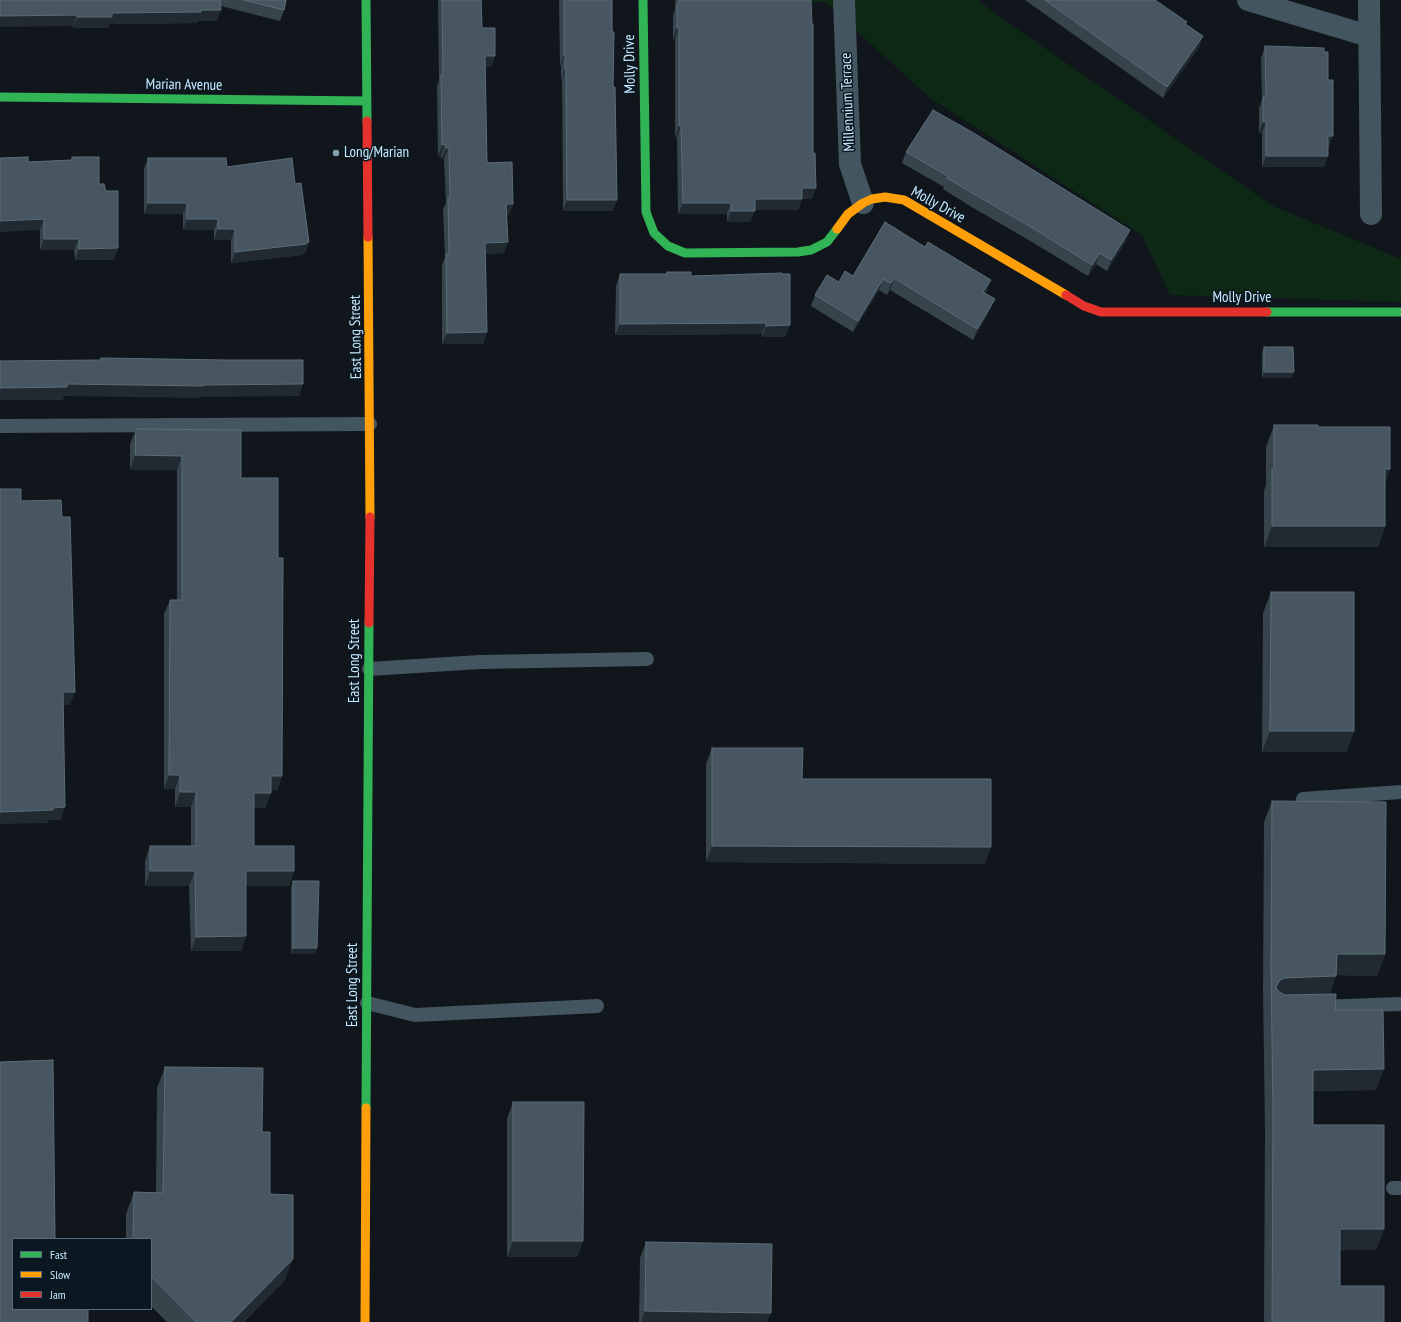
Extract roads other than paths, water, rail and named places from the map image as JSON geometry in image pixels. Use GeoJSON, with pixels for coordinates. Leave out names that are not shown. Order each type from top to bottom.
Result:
{"type":"FeatureCollection","features":[{"type":"Feature","properties":{"kind":"street","name":"East Long Street"},"geometry":{"type":"LineString","coordinates":[[365,1322],[370,424],[366,0]]}},
{"type":"Feature","properties":{"kind":"street","name":"Molly Drive"},"geometry":{"type":"LineString","coordinates":[[643,0],[646,212],[654,233],[668,246],[685,253],[798,252],[811,250],[827,242],[848,214],[863,203],[872,199],[885,197],[904,200],[1084,306],[1101,312],[1401,312]]}},
{"type":"Feature","properties":{"kind":"street","name":"Millennium Terrace"},"geometry":{"type":"LineString","coordinates":[[844,0],[850,164],[863,203]]}},
{"type":"Feature","properties":{"kind":"street"},"geometry":{"type":"LineString","coordinates":[[1248,0],[1370,36]]}},
{"type":"Feature","properties":{"kind":"street"},"geometry":{"type":"LineString","coordinates":[[1369,0],[1371,214]]}},
{"type":"Feature","properties":{"kind":"street","name":"Marian Avenue"},"geometry":{"type":"LineString","coordinates":[[0,97],[367,101]]}},
{"type":"Feature","properties":{"kind":"lane"},"geometry":{"type":"LineString","coordinates":[[0,426],[370,424]]}},
{"type":"Feature","properties":{"kind":"lane"},"geometry":{"type":"LineString","coordinates":[[369,669],[480,662],[647,659]]}},
{"type":"Feature","properties":{"kind":"lane"},"geometry":{"type":"LineString","coordinates":[[1303,799],[1401,792]]}},
{"type":"Feature","properties":{"kind":"lane"},"geometry":{"type":"LineString","coordinates":[[367,1003],[415,1015],[597,1006]]}},
{"type":"Feature","properties":{"kind":"lane"},"geometry":{"type":"LineString","coordinates":[[1300,1008],[1401,1004]]}},
{"type":"Feature","properties":{"kind":"place","name":"Long/Marian"},"geometry":{"type":"Point","coordinates":[336,153]}}]}
